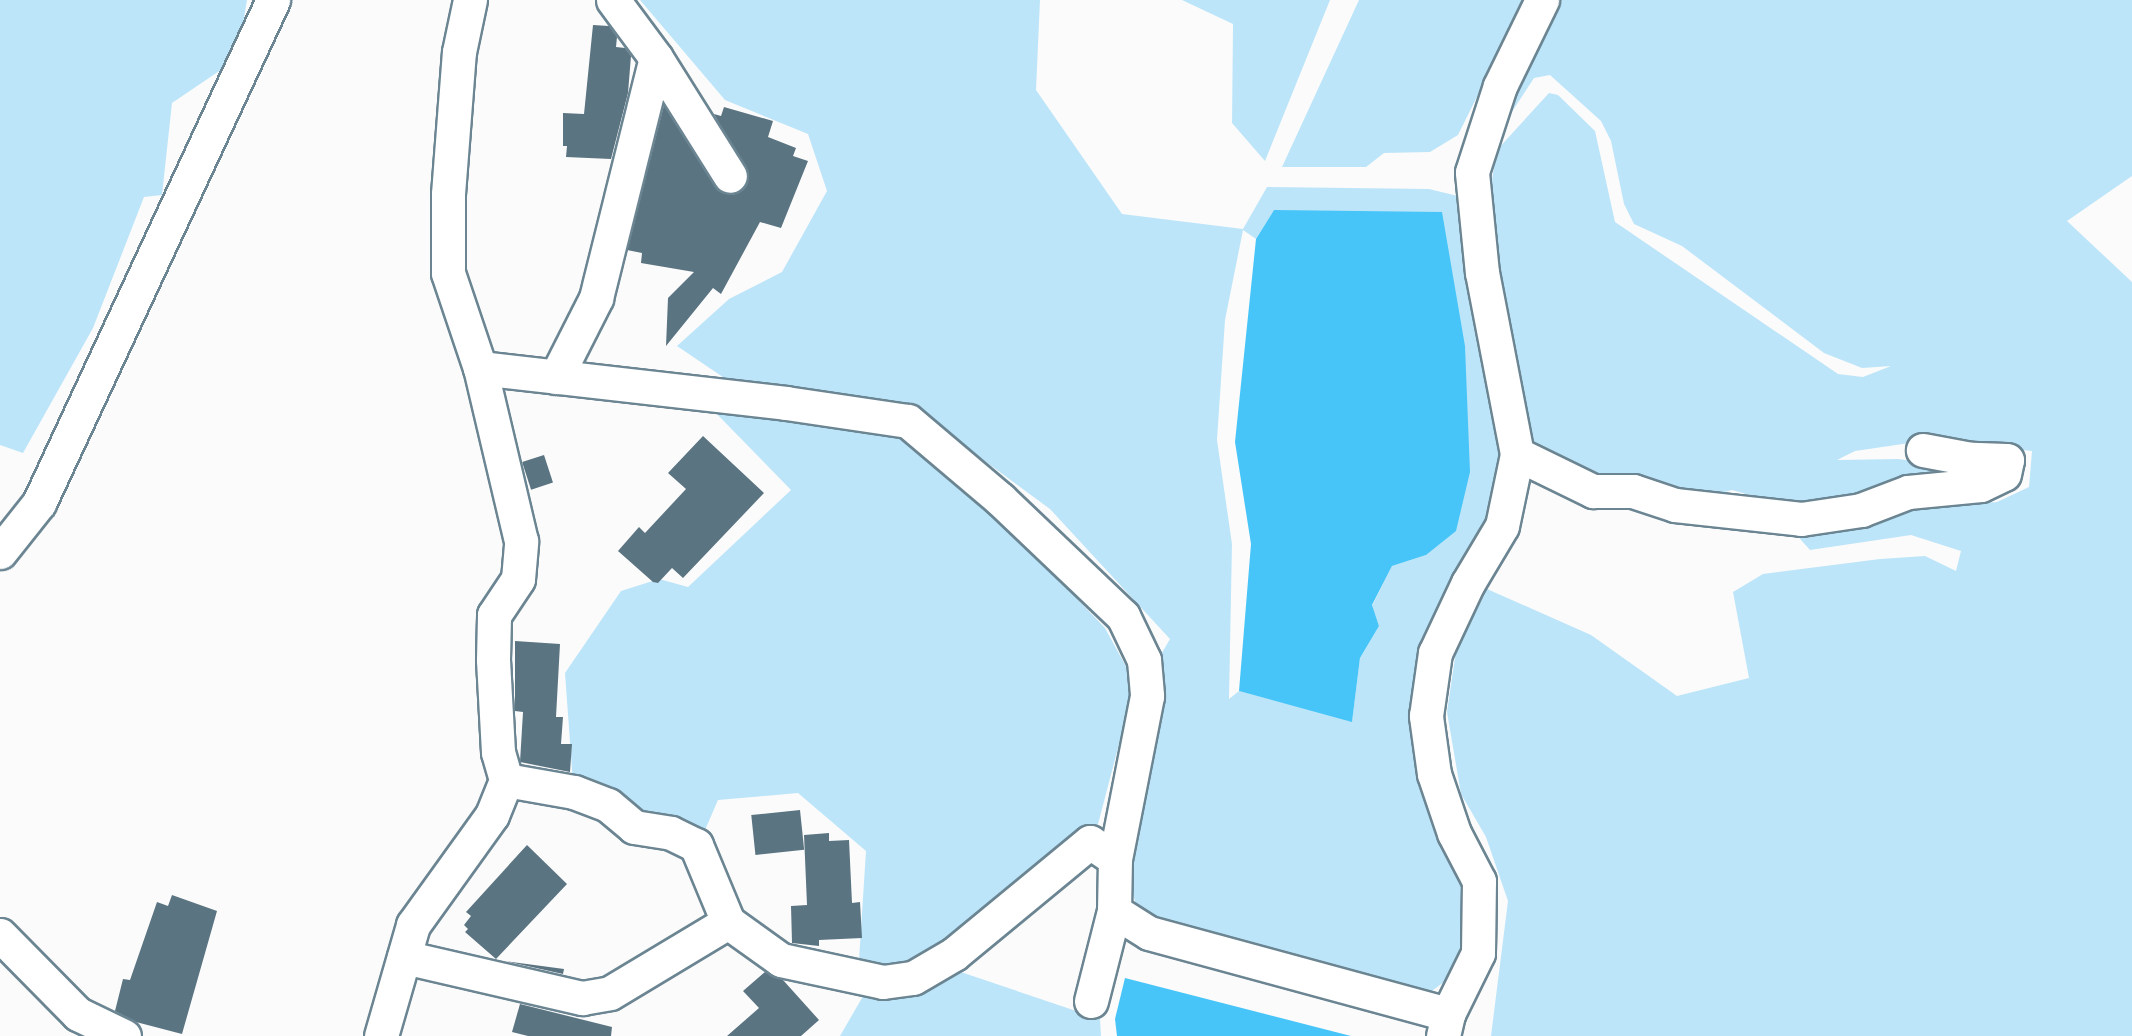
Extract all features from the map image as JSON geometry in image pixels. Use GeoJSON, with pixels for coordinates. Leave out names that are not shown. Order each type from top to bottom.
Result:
{"type":"FeatureCollection","features":[{"type":"Feature","properties":{"kind":"street"},"geometry":{"type":"LineString","coordinates":[[0,552],[39,503],[273,0]]}},
{"type":"Feature","properties":{"kind":"street"},"geometry":{"type":"LineString","coordinates":[[381,1036],[413,925],[492,815],[506,780],[498,752],[492,660],[494,615],[518,579],[521,541],[480,368],[464,329],[448,273],[448,194],[457,76],[470,0]]}},
{"type":"Feature","properties":{"kind":"street"},"geometry":{"type":"LineString","coordinates":[[613,0],[656,58],[730,176]]}},
{"type":"Feature","properties":{"kind":"street"},"geometry":{"type":"LineString","coordinates":[[1114,911],[1149,933],[1446,1025],[1478,953],[1479,882],[1454,833],[1434,774],[1426,716],[1435,653],[1468,582],[1502,526],[1517,454],[1482,273],[1472,172],[1500,86],[1542,0]]}},
{"type":"Feature","properties":{"kind":"street"},"geometry":{"type":"LineString","coordinates":[[556,377],[596,298],[656,58]]}},
{"type":"Feature","properties":{"kind":"street"},"geometry":{"type":"LineString","coordinates":[[480,368],[908,421],[1000,499],[1123,616],[1144,660],[1147,696],[1115,859],[1114,911],[1091,1001]]}},
{"type":"Feature","properties":{"kind":"street"},"geometry":{"type":"LineString","coordinates":[[1517,454],[1593,491],[1633,491],[1675,505],[1801,519],[1861,510],[1908,492],[1981,485],[2004,474],[2007,460],[1971,459],[1923,450]]}},
{"type":"Feature","properties":{"kind":"street"},"geometry":{"type":"LineString","coordinates":[[506,780],[574,792],[608,805],[634,827],[670,833],[696,845],[728,922],[781,960],[883,982],[913,978],[954,954],[1090,842],[1115,859]]}},
{"type":"Feature","properties":{"kind":"street"},"geometry":{"type":"LineString","coordinates":[[404,957],[582,998],[610,993],[728,922]]}},
{"type":"Feature","properties":{"kind":"street"},"geometry":{"type":"LineString","coordinates":[[0,935],[78,1014],[124,1036]]}},
{"type":"Feature","properties":{"kind":"shaded area"},"geometry":{"type":"Polygon","coordinates":[[[0,0],[247,0],[237,59],[172,103],[162,195],[144,197],[93,328],[23,453],[0,445],[0,0]]]}},
{"type":"Feature","properties":{"kind":"shaded area"},"geometry":{"type":"Polygon","coordinates":[[[640,0],[1040,0],[1036,90],[1122,214],[1243,229],[1267,187],[1429,189],[1462,197],[1501,450],[1496,508],[1421,658],[1410,728],[1426,793],[1453,854],[1464,899],[1462,940],[1453,975],[1428,994],[1154,928],[1137,908],[1126,871],[1157,661],[1170,639],[1050,509],[909,405],[742,390],[677,346],[729,299],[782,272],[827,191],[808,134],[725,100],[640,0]],[[1274,210],[1256,239],[1243,230],[1225,320],[1217,440],[1232,544],[1229,699],[1239,691],[1352,721],[1360,658],[1379,626],[1372,606],[1392,566],[1426,555],[1274,210]]]}},
{"type":"Feature","properties":{"kind":"shaded area"},"geometry":{"type":"Polygon","coordinates":[[[1182,0],[1330,0],[1265,161],[1232,123],[1233,24],[1182,0]]]}},
{"type":"Feature","properties":{"kind":"shaded area"},"geometry":{"type":"Polygon","coordinates":[[[1359,0],[1525,0],[1458,135],[1430,152],[1384,153],[1366,167],[1282,167],[1359,0]]]}},
{"type":"Feature","properties":{"kind":"shaded area"},"geometry":{"type":"Polygon","coordinates":[[[1551,0],[2132,0],[2132,176],[2067,221],[2132,282],[2132,1036],[1491,1036],[1508,901],[1486,837],[1461,794],[1447,712],[1456,651],[1487,589],[1591,635],[1677,696],[1749,678],[1733,592],[1763,574],[1880,559],[1925,556],[1956,571],[1961,551],[1911,535],[1810,550],[1793,531],[1877,521],[1911,509],[1997,502],[2029,487],[2032,451],[1930,440],[1855,451],[1837,460],[1898,459],[1985,470],[1864,502],[1784,505],[1732,490],[1696,499],[1592,481],[1524,436],[1492,247],[1491,188],[1496,151],[1549,93],[1558,95],[1595,131],[1615,222],[1838,374],[1863,377],[1891,366],[1862,368],[1824,353],[1682,246],[1634,224],[1624,204],[1611,141],[1601,121],[1550,75],[1534,78],[1502,127],[1496,124],[1551,0]]]}},
{"type":"Feature","properties":{"kind":"shaded area"},"geometry":{"type":"Polygon","coordinates":[[[711,408],[913,437],[972,489],[1105,628],[1135,683],[1097,828],[913,969],[859,960],[866,851],[798,793],[718,800],[702,837],[573,783],[565,673],[621,591],[659,579],[688,587],[791,490],[711,408]]]}},
{"type":"Feature","properties":{"kind":"shaded area"},"geometry":{"type":"Polygon","coordinates":[[[949,968],[1100,1019],[1101,1036],[840,1036],[866,991],[949,968]]]}},
{"type":"Feature","properties":{"kind":"water"},"geometry":{"type":"Polygon","coordinates":[[[1274,210],[1442,212],[1465,346],[1470,472],[1456,531],[1426,555],[1392,566],[1372,605],[1379,626],[1360,658],[1352,722],[1239,691],[1251,544],[1235,442],[1256,239],[1274,210]]]}},
{"type":"Feature","properties":{"kind":"water"},"geometry":{"type":"Polygon","coordinates":[[[1125,978],[1351,1036],[1117,1036],[1115,1019],[1125,978]]]}},
{"type":"Feature","properties":{"kind":"building"},"geometry":{"type":"Polygon","coordinates":[[[593,25],[609,26],[617,37],[616,47],[625,48],[631,56],[628,93],[611,159],[566,157],[567,146],[563,146],[563,113],[584,114],[593,25]]]}},
{"type":"Feature","properties":{"kind":"building"},"geometry":{"type":"Polygon","coordinates":[[[664,105],[722,193],[739,192],[749,176],[714,114],[721,116],[724,107],[773,121],[768,137],[796,148],[793,156],[808,161],[781,228],[760,222],[721,294],[713,288],[666,346],[668,298],[694,272],[641,263],[642,253],[627,250],[664,105]]]}},
{"type":"Feature","properties":{"kind":"building"},"geometry":{"type":"Polygon","coordinates":[[[703,436],[764,493],[683,578],[672,568],[658,583],[653,582],[618,551],[639,527],[645,533],[686,489],[668,473],[703,436]]]}},
{"type":"Feature","properties":{"kind":"building"},"geometry":{"type":"Polygon","coordinates":[[[544,455],[553,483],[531,490],[522,462],[544,455]]]}},
{"type":"Feature","properties":{"kind":"building"},"geometry":{"type":"Polygon","coordinates":[[[515,641],[560,644],[556,717],[563,717],[561,744],[572,744],[570,772],[520,762],[523,712],[515,711],[515,641]]]}},
{"type":"Feature","properties":{"kind":"building"},"geometry":{"type":"Polygon","coordinates":[[[800,810],[804,850],[755,855],[751,815],[800,810]]]}},
{"type":"Feature","properties":{"kind":"building"},"geometry":{"type":"Polygon","coordinates":[[[829,833],[829,841],[849,840],[852,903],[860,902],[862,938],[819,940],[819,946],[792,943],[791,906],[807,905],[804,835],[829,833]]]}},
{"type":"Feature","properties":{"kind":"building"},"geometry":{"type":"Polygon","coordinates":[[[527,845],[567,884],[496,959],[465,932],[468,929],[464,925],[471,916],[466,912],[527,845]]]}},
{"type":"Feature","properties":{"kind":"building"},"geometry":{"type":"Polygon","coordinates":[[[172,895],[217,911],[182,1034],[136,1022],[115,1011],[123,979],[130,980],[157,902],[168,906],[172,895]]]}},
{"type":"Feature","properties":{"kind":"building"},"geometry":{"type":"Polygon","coordinates":[[[505,961],[564,969],[563,974],[505,961]]]}},
{"type":"Feature","properties":{"kind":"building"},"geometry":{"type":"Polygon","coordinates":[[[765,972],[783,980],[819,1020],[801,1036],[727,1036],[759,1008],[743,991],[765,972]]]}},
{"type":"Feature","properties":{"kind":"building"},"geometry":{"type":"Polygon","coordinates":[[[520,1004],[612,1027],[611,1036],[528,1036],[512,1032],[520,1004]]]}}]}
